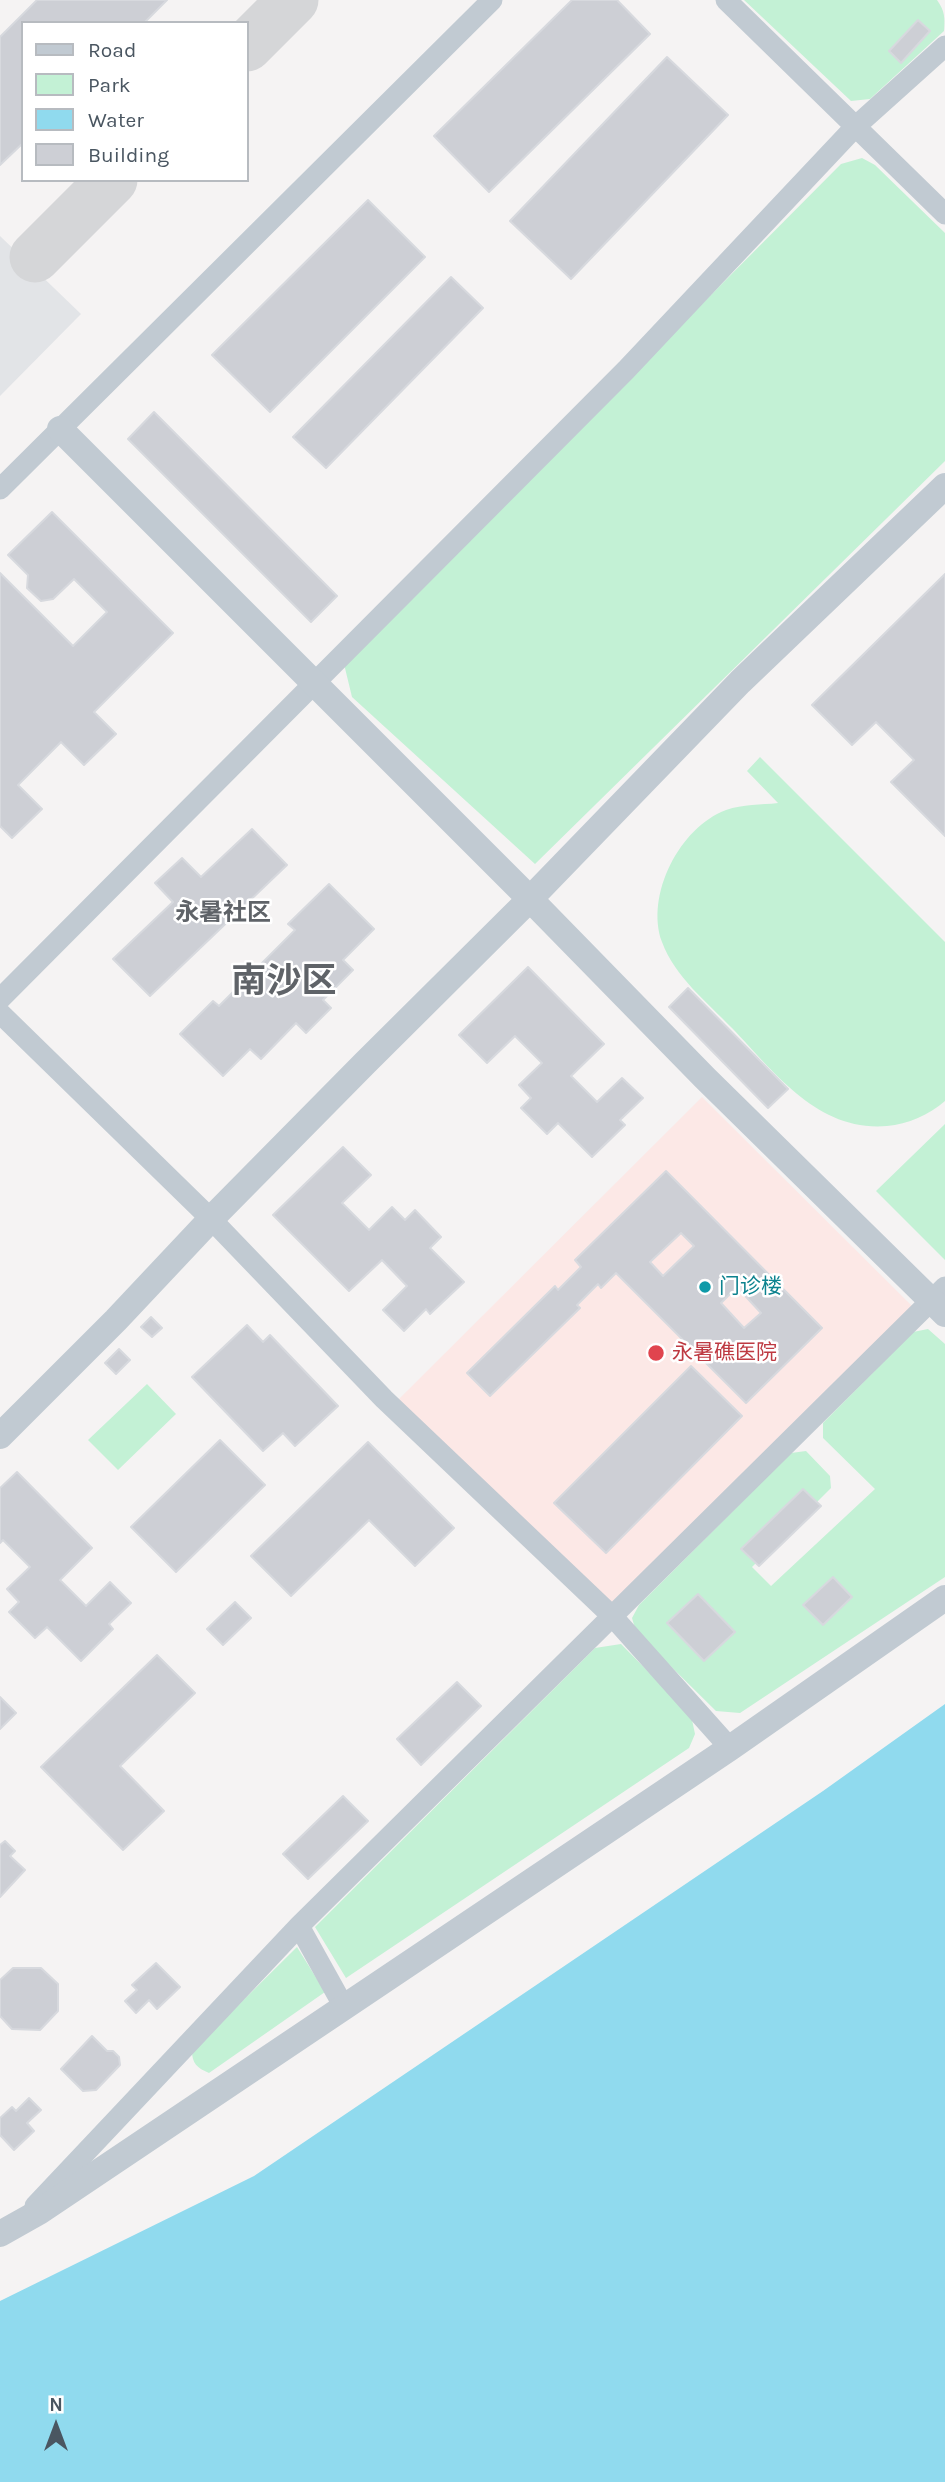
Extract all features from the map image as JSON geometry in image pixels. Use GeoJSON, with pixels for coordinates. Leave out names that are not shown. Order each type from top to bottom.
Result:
{"type":"FeatureCollection","features":[{"type":"Feature","properties":{"kind":"street"},"geometry":{"type":"LineString","coordinates":[[0,489],[492,0]]}},
{"type":"Feature","properties":{"kind":"street"},"geometry":{"type":"LineString","coordinates":[[726,0],[945,214]]}},
{"type":"Feature","properties":{"kind":"street"},"geometry":{"type":"LineString","coordinates":[[0,999],[626,370],[855,127],[945,46]]}},
{"type":"Feature","properties":{"kind":"street"},"geometry":{"type":"LineString","coordinates":[[10,2229],[299,1926],[940,1301],[705,1078],[60,429]]}},
{"type":"Feature","properties":{"kind":"street"},"geometry":{"type":"LineString","coordinates":[[0,1436],[116,1320],[211,1219],[530,899],[740,682],[945,487]]}},
{"type":"Feature","properties":{"kind":"street"},"geometry":{"type":"LineString","coordinates":[[0,1013],[211,1219],[384,1399],[613,1617],[730,1748]]}},
{"type":"Feature","properties":{"kind":"street"},"geometry":{"type":"LineString","coordinates":[[10,2229],[730,1748],[945,1598]]}},
{"type":"Feature","properties":{"kind":"street"},"geometry":{"type":"LineString","coordinates":[[299,1926],[344,2007]]}},
{"type":"Feature","properties":{"kind":"shaded area"},"geometry":{"type":"Polygon","coordinates":[[[0,236],[81,314],[0,396],[0,236]]]}},
{"type":"Feature","properties":{"kind":"shaded area","name":"永暑礁医院"},"geometry":{"type":"Polygon","coordinates":[[[702,1097],[913,1307],[610,1610],[398,1400],[702,1097]]]}},
{"type":"Feature","properties":{"kind":"green space"},"geometry":{"type":"Polygon","coordinates":[[[744,0],[937,0],[944,15],[944,31],[870,99],[851,101],[744,0]]]}},
{"type":"Feature","properties":{"kind":"green space"},"geometry":{"type":"Polygon","coordinates":[[[862,158],[875,165],[945,233],[945,461],[535,864],[352,697],[344,664],[841,164],[862,158]]]}},
{"type":"Feature","properties":{"kind":"green space"},"geometry":{"type":"Polygon","coordinates":[[[760,757],[945,942],[945,1101],[918,1118],[887,1126],[862,1125],[840,1120],[800,1096],[692,988],[675,967],[662,942],[658,904],[663,884],[670,865],[694,831],[726,810],[778,803],[747,771],[760,757]]]}},
{"type":"Feature","properties":{"kind":"green space"},"geometry":{"type":"Polygon","coordinates":[[[945,1124],[945,1260],[876,1191],[945,1124]]]}},
{"type":"Feature","properties":{"kind":"green space"},"geometry":{"type":"Polygon","coordinates":[[[928,1329],[945,1344],[945,1577],[740,1713],[716,1711],[636,1632],[632,1618],[639,1605],[791,1453],[806,1451],[830,1476],[831,1488],[752,1567],[771,1586],[875,1489],[823,1438],[823,1423],[913,1332],[928,1329]]]}},
{"type":"Feature","properties":{"kind":"green space"},"geometry":{"type":"Polygon","coordinates":[[[147,1384],[176,1414],[118,1470],[88,1440],[147,1384]]]}},
{"type":"Feature","properties":{"kind":"green space"},"geometry":{"type":"Polygon","coordinates":[[[621,1644],[691,1715],[695,1734],[689,1748],[346,1978],[315,1927],[595,1648],[621,1644]]]}},
{"type":"Feature","properties":{"kind":"green space"},"geometry":{"type":"Polygon","coordinates":[[[297,1947],[325,1992],[209,2073],[198,2067],[192,2051],[297,1947]]]}},
{"type":"Feature","properties":{"kind":"water"},"geometry":{"type":"Polygon","coordinates":[[[945,1704],[945,2482],[0,2482],[0,2301],[254,2176],[823,1791],[945,1704]]]}},
{"type":"Feature","properties":{"kind":"building"},"geometry":{"type":"Polygon","coordinates":[[[37,0],[167,0],[146,21],[21,21],[21,145],[0,165],[0,37],[37,0]]]}},
{"type":"Feature","properties":{"kind":"building"},"geometry":{"type":"Polygon","coordinates":[[[572,0],[617,0],[650,34],[489,192],[434,136],[572,0]]]}},
{"type":"Feature","properties":{"kind":"building"},"geometry":{"type":"Polygon","coordinates":[[[918,20],[930,31],[901,63],[889,51],[918,20]]]}},
{"type":"Feature","properties":{"kind":"building"},"geometry":{"type":"Polygon","coordinates":[[[667,57],[728,115],[571,279],[510,221],[667,57]]]}},
{"type":"Feature","properties":{"kind":"building"},"geometry":{"type":"Polygon","coordinates":[[[368,200],[425,257],[270,412],[212,355],[368,200]]]}},
{"type":"Feature","properties":{"kind":"building"},"geometry":{"type":"Polygon","coordinates":[[[451,277],[483,308],[326,468],[293,437],[451,277]]]}},
{"type":"Feature","properties":{"kind":"building"},"geometry":{"type":"Polygon","coordinates":[[[154,412],[337,596],[311,622],[128,439],[154,412]]]}},
{"type":"Feature","properties":{"kind":"building"},"geometry":{"type":"Polygon","coordinates":[[[52,512],[173,633],[94,712],[116,734],[84,765],[61,742],[18,785],[42,809],[12,838],[0,826],[0,573],[73,646],[107,612],[74,579],[53,599],[41,601],[27,588],[28,575],[8,555],[52,512]]]}},
{"type":"Feature","properties":{"kind":"building"},"geometry":{"type":"Polygon","coordinates":[[[945,574],[945,836],[891,782],[914,760],[876,722],[852,745],[812,705],[945,574]]]}},
{"type":"Feature","properties":{"kind":"building"},"geometry":{"type":"Polygon","coordinates":[[[252,829],[287,865],[150,996],[113,959],[173,902],[155,883],[182,858],[201,877],[252,829]]]}},
{"type":"Feature","properties":{"kind":"building"},"geometry":{"type":"Polygon","coordinates":[[[329,884],[374,929],[343,960],[353,970],[323,1000],[331,1008],[306,1033],[296,1023],[261,1059],[250,1049],[223,1076],[180,1034],[213,1001],[219,1006],[295,930],[288,924],[329,884]]]}},
{"type":"Feature","properties":{"kind":"building"},"geometry":{"type":"Polygon","coordinates":[[[528,967],[604,1044],[571,1076],[597,1102],[622,1078],[643,1098],[620,1120],[625,1125],[592,1157],[558,1123],[547,1134],[521,1108],[531,1098],[519,1085],[542,1063],[515,1036],[487,1063],[459,1035],[528,967]]]}},
{"type":"Feature","properties":{"kind":"building"},"geometry":{"type":"Polygon","coordinates":[[[688,988],[788,1089],[768,1108],[669,1007],[688,988]]]}},
{"type":"Feature","properties":{"kind":"building"},"geometry":{"type":"Polygon","coordinates":[[[343,1147],[371,1175],[342,1203],[369,1230],[392,1207],[405,1220],[415,1210],[441,1237],[430,1248],[464,1282],[430,1314],[426,1309],[404,1331],[383,1310],[407,1286],[382,1260],[349,1291],[273,1215],[343,1147]]]}},
{"type":"Feature","properties":{"kind":"building","name":"门诊楼"},"geometry":{"type":"Polygon","coordinates":[[[666,1171],[822,1328],[746,1403],[616,1273],[601,1288],[598,1284],[577,1305],[580,1308],[490,1396],[467,1373],[555,1286],[558,1290],[581,1267],[575,1260],[666,1171]],[[681,1233],[650,1262],[663,1276],[694,1246],[681,1233]],[[737,1287],[721,1303],[744,1328],[761,1313],[737,1287]]]}},
{"type":"Feature","properties":{"kind":"building"},"geometry":{"type":"Polygon","coordinates":[[[151,1317],[162,1328],[152,1337],[141,1327],[151,1317]]]}},
{"type":"Feature","properties":{"kind":"building"},"geometry":{"type":"Polygon","coordinates":[[[247,1325],[263,1342],[270,1335],[338,1406],[295,1446],[283,1433],[263,1451],[192,1377],[247,1325]]]}},
{"type":"Feature","properties":{"kind":"building"},"geometry":{"type":"Polygon","coordinates":[[[119,1349],[130,1360],[116,1374],[105,1363],[119,1349]]]}},
{"type":"Feature","properties":{"kind":"building"},"geometry":{"type":"Polygon","coordinates":[[[691,1366],[742,1416],[606,1553],[554,1503],[691,1366]]]}},
{"type":"Feature","properties":{"kind":"building"},"geometry":{"type":"Polygon","coordinates":[[[220,1440],[265,1485],[176,1572],[131,1527],[220,1440]]]}},
{"type":"Feature","properties":{"kind":"building"},"geometry":{"type":"Polygon","coordinates":[[[368,1442],[454,1528],[415,1566],[369,1520],[291,1596],[251,1556],[368,1442]]]}},
{"type":"Feature","properties":{"kind":"building"},"geometry":{"type":"Polygon","coordinates":[[[17,1472],[92,1548],[60,1580],[86,1606],[110,1582],[131,1603],[109,1624],[113,1629],[81,1661],[47,1627],[35,1638],[9,1612],[19,1602],[7,1589],[30,1567],[3,1540],[0,1543],[0,1488],[17,1472]]]}},
{"type":"Feature","properties":{"kind":"building"},"geometry":{"type":"Polygon","coordinates":[[[803,1489],[821,1506],[759,1566],[741,1549],[803,1489]]]}},
{"type":"Feature","properties":{"kind":"building"},"geometry":{"type":"Polygon","coordinates":[[[833,1577],[852,1597],[823,1625],[803,1605],[833,1577]]]}},
{"type":"Feature","properties":{"kind":"building"},"geometry":{"type":"Polygon","coordinates":[[[698,1594],[735,1632],[704,1661],[667,1623],[698,1594]]]}},
{"type":"Feature","properties":{"kind":"building"},"geometry":{"type":"Polygon","coordinates":[[[235,1602],[251,1618],[223,1645],[207,1629],[235,1602]]]}},
{"type":"Feature","properties":{"kind":"building"},"geometry":{"type":"Polygon","coordinates":[[[157,1655],[195,1693],[120,1766],[164,1811],[123,1850],[41,1767],[157,1655]]]}},
{"type":"Feature","properties":{"kind":"building"},"geometry":{"type":"Polygon","coordinates":[[[457,1682],[481,1706],[421,1765],[397,1739],[457,1682]]]}},
{"type":"Feature","properties":{"kind":"building"},"geometry":{"type":"Polygon","coordinates":[[[0,1697],[16,1713],[0,1729],[0,1697]]]}},
{"type":"Feature","properties":{"kind":"building"},"geometry":{"type":"Polygon","coordinates":[[[343,1796],[368,1821],[308,1879],[283,1854],[343,1796]]]}},
{"type":"Feature","properties":{"kind":"building"},"geometry":{"type":"Polygon","coordinates":[[[5,1841],[15,1851],[10,1856],[25,1870],[0,1897],[0,1845],[5,1841]]]}},
{"type":"Feature","properties":{"kind":"building"},"geometry":{"type":"Polygon","coordinates":[[[156,1963],[180,1987],[157,2009],[149,2000],[136,2013],[125,2001],[137,1990],[132,1985],[156,1963]]]}},
{"type":"Feature","properties":{"kind":"building"},"geometry":{"type":"Polygon","coordinates":[[[13,1968],[41,1968],[58,1984],[58,2011],[40,2030],[12,2029],[0,2016],[0,1980],[13,1968]]]}},
{"type":"Feature","properties":{"kind":"building"},"geometry":{"type":"Polygon","coordinates":[[[92,2036],[107,2051],[113,2051],[119,2057],[120,2065],[96,2090],[83,2091],[61,2069],[92,2036]]]}},
{"type":"Feature","properties":{"kind":"building"},"geometry":{"type":"Polygon","coordinates":[[[29,2098],[41,2110],[27,2123],[34,2131],[14,2150],[0,2135],[0,2118],[12,2107],[16,2111],[29,2098]]]}},
{"type":"Feature","properties":{"kind":"taxiway"},"geometry":{"type":"LineString","coordinates":[[248,45],[293,0]]}},
{"type":"Feature","properties":{"kind":"taxiway"},"geometry":{"type":"LineString","coordinates":[[35,257],[110,182]]}},
{"type":"Feature","properties":{"kind":"place","name":"门诊楼"},"geometry":{"type":"Point","coordinates":[705,1287]}},
{"type":"Feature","properties":{"kind":"place","name":"永暑礁医院"},"geometry":{"type":"Point","coordinates":[656,1353]}},
{"type":"Feature","properties":{"kind":"district","name":"永暑社区"},"geometry":{"type":"Point","coordinates":[223,913]}},
{"type":"Feature","properties":{"kind":"district","name":"南沙区"},"geometry":{"type":"Point","coordinates":[284,982]}}]}
